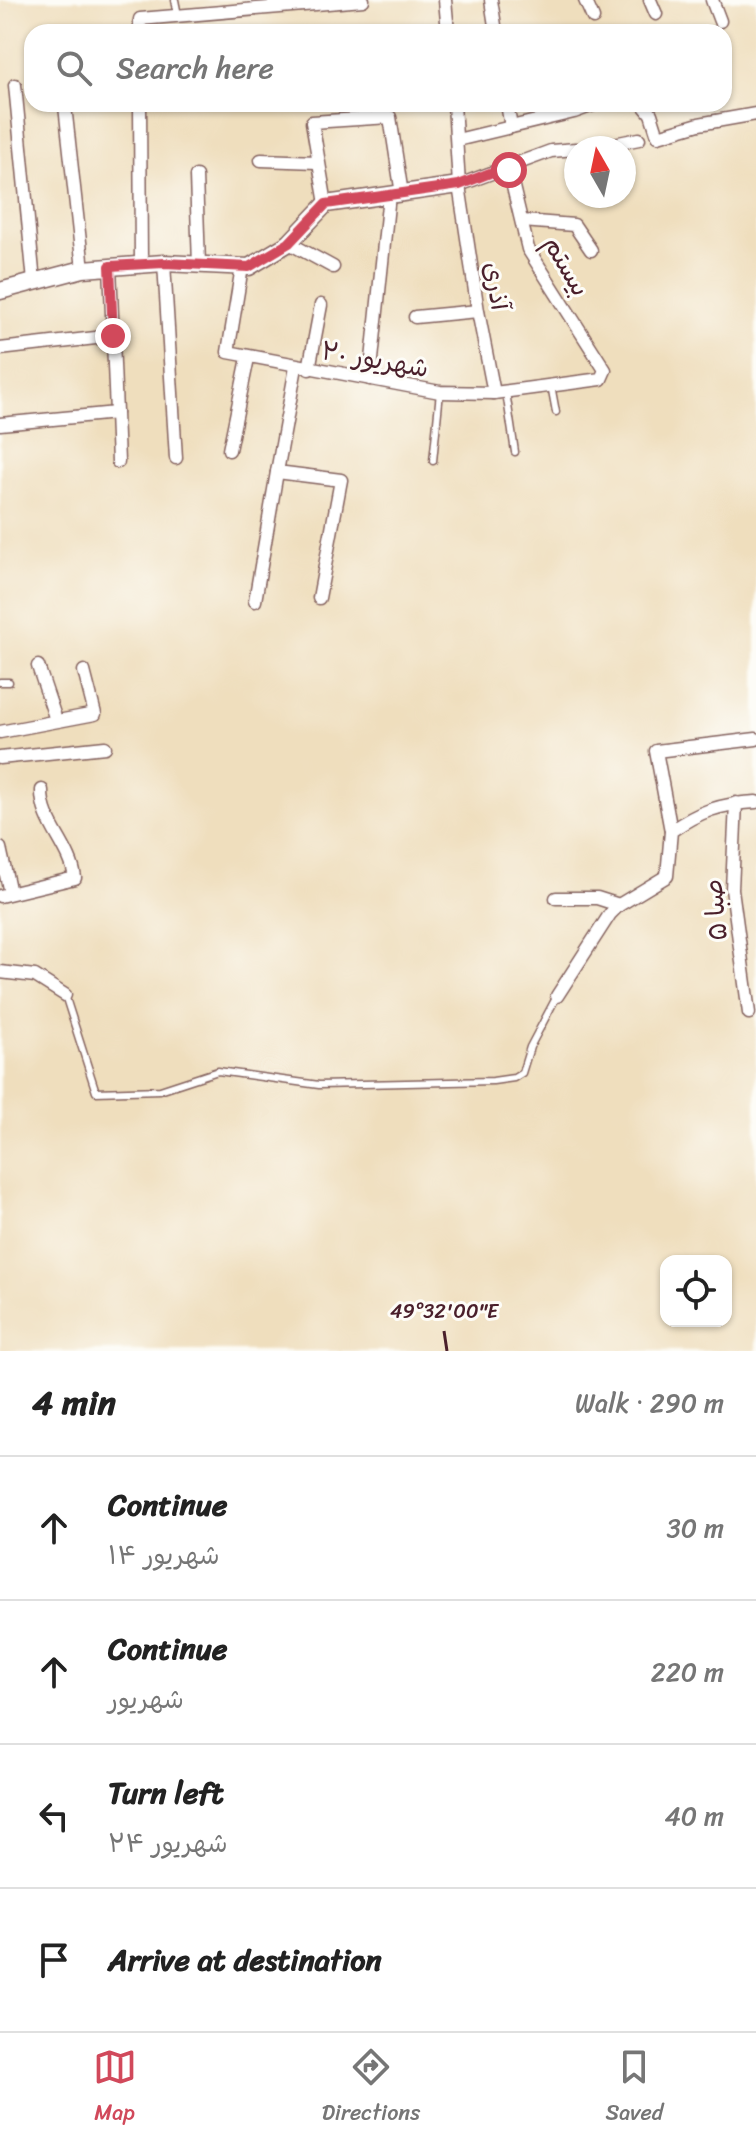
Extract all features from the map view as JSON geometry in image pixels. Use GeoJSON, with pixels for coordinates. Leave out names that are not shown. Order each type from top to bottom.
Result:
{"type":"FeatureCollection","features":[{"type":"Feature","properties":{"kind":"street"},"geometry":{"type":"LineString","coordinates":[[144,24],[178,15],[363,0]]}},
{"type":"Feature","properties":{"kind":"street"},"geometry":{"type":"LineString","coordinates":[[445,0],[447,24]]}},
{"type":"Feature","properties":{"kind":"street"},"geometry":{"type":"LineString","coordinates":[[491,0],[495,24]]}},
{"type":"Feature","properties":{"kind":"street"},"geometry":{"type":"LineString","coordinates":[[585,0],[593,18]]}},
{"type":"Feature","properties":{"kind":"street"},"geometry":{"type":"LineString","coordinates":[[650,0],[656,14]]}},
{"type":"Feature","properties":{"kind":"street"},"geometry":{"type":"LineString","coordinates":[[712,0],[720,21]]}},
{"type":"Feature","properties":{"kind":"street"},"geometry":{"type":"LineString","coordinates":[[15,85],[34,282]]}},
{"type":"Feature","properties":{"kind":"street"},"geometry":{"type":"LineString","coordinates":[[66,112],[83,269]]}},
{"type":"Feature","properties":{"kind":"street"},"geometry":{"type":"LineString","coordinates":[[140,112],[141,264]]}},
{"type":"Feature","properties":{"kind":"street","name":"آذری"},"geometry":{"type":"LineString","coordinates":[[455,112],[459,185],[478,311],[500,392]]}},
{"type":"Feature","properties":{"kind":"street"},"geometry":{"type":"LineString","coordinates":[[508,112],[511,127]]}},
{"type":"Feature","properties":{"kind":"street"},"geometry":{"type":"LineString","coordinates":[[457,140],[574,112]]}},
{"type":"Feature","properties":{"kind":"street"},"geometry":{"type":"LineString","coordinates":[[649,112],[658,136],[699,124],[756,114]]}},
{"type":"Feature","properties":{"kind":"street"},"geometry":{"type":"LineString","coordinates":[[326,204],[312,122],[390,117],[396,195],[370,379]]}},
{"type":"Feature","properties":{"kind":"street"},"geometry":{"type":"LineString","coordinates":[[0,291],[83,269],[110,266],[164,263],[249,267],[289,243],[326,204],[459,185],[551,151],[564,150]]}},
{"type":"Feature","properties":{"kind":"street"},"geometry":{"type":"LineString","coordinates":[[261,160],[317,162]]}},
{"type":"Feature","properties":{"kind":"street","name":"بیستم"},"geometry":{"type":"LineString","coordinates":[[508,166],[528,249],[605,370],[601,379]]}},
{"type":"Feature","properties":{"kind":"street"},"geometry":{"type":"LineString","coordinates":[[196,176],[199,265]]}},
{"type":"Feature","properties":{"kind":"street"},"geometry":{"type":"LineString","coordinates":[[522,221],[574,225],[591,250]]}},
{"type":"Feature","properties":{"kind":"street"},"geometry":{"type":"LineString","coordinates":[[289,243],[333,267]]}},
{"type":"Feature","properties":{"kind":"street"},"geometry":{"type":"LineString","coordinates":[[164,263],[176,458]]}},
{"type":"Feature","properties":{"kind":"street"},"geometry":{"type":"LineString","coordinates":[[110,266],[118,462]]}},
{"type":"Feature","properties":{"kind":"street"},"geometry":{"type":"LineString","coordinates":[[229,450],[248,358],[228,352],[242,267]]}},
{"type":"Feature","properties":{"kind":"street"},"geometry":{"type":"LineString","coordinates":[[255,601],[277,472],[321,305]]}},
{"type":"Feature","properties":{"kind":"street"},"geometry":{"type":"LineString","coordinates":[[415,317],[478,311]]}},
{"type":"Feature","properties":{"kind":"street"},"geometry":{"type":"LineString","coordinates":[[0,349],[113,336]]}},
{"type":"Feature","properties":{"kind":"street","name":"شهریور ۲۰"},"geometry":{"type":"LineString","coordinates":[[248,358],[440,392],[500,392],[601,379]]}},
{"type":"Feature","properties":{"kind":"street"},"geometry":{"type":"LineString","coordinates":[[0,424],[116,413]]}},
{"type":"Feature","properties":{"kind":"street"},"geometry":{"type":"LineString","coordinates":[[277,472],[341,480],[319,598]]}},
{"type":"Feature","properties":{"kind":"street"},"geometry":{"type":"LineString","coordinates":[[38,666],[56,720]]}},
{"type":"Feature","properties":{"kind":"street"},"geometry":{"type":"LineString","coordinates":[[0,732],[95,714],[84,671]]}},
{"type":"Feature","properties":{"kind":"street"},"geometry":{"type":"LineString","coordinates":[[557,996],[610,914],[619,905],[667,876],[671,831],[656,751],[756,739]]}},
{"type":"Feature","properties":{"kind":"street"},"geometry":{"type":"LineString","coordinates":[[0,758],[105,747]]}},
{"type":"Feature","properties":{"kind":"street"},"geometry":{"type":"LineString","coordinates":[[0,848],[5,895],[75,878],[73,862],[41,803],[42,790]]}},
{"type":"Feature","properties":{"kind":"street"},"geometry":{"type":"LineString","coordinates":[[671,831],[697,814],[736,803],[756,802]]}},
{"type":"Feature","properties":{"kind":"street","name":"صبا ۵"},"geometry":{"type":"LineString","coordinates":[[736,803],[732,889],[749,1013]]}},
{"type":"Feature","properties":{"kind":"street"},"geometry":{"type":"LineString","coordinates":[[556,898],[587,897],[619,905]]}},
{"type":"Feature","properties":{"kind":"street"},"geometry":{"type":"LineString","coordinates":[[0,972],[35,976],[65,995]]}},
{"type":"Feature","properties":{"kind":"lane"},"geometry":{"type":"LineString","coordinates":[[175,0],[178,15]]}},
{"type":"Feature","properties":{"kind":"lane"},"geometry":{"type":"LineString","coordinates":[[551,385],[556,412]]}},
{"type":"Feature","properties":{"kind":"lane"},"geometry":{"type":"LineString","coordinates":[[433,461],[440,392]]}},
{"type":"Feature","properties":{"kind":"lane"},"geometry":{"type":"LineString","coordinates":[[500,392],[515,452]]}},
{"type":"Feature","properties":{"kind":"lane"},"geometry":{"type":"LineString","coordinates":[[0,682],[9,682]]}},
{"type":"Feature","properties":{"kind":"lane"},"geometry":{"type":"LineString","coordinates":[[65,995],[96,1092],[160,1090],[218,1071],[319,1085],[514,1078],[522,1073],[530,1047],[557,996]]}},
{"type":"Feature","properties":{"kind":"route"},"geometry":{"type":"LineString","coordinates":[[113,336],[110,266],[164,263],[249,267],[289,243],[326,204],[459,185],[508,166],[509,170]]}}]}
